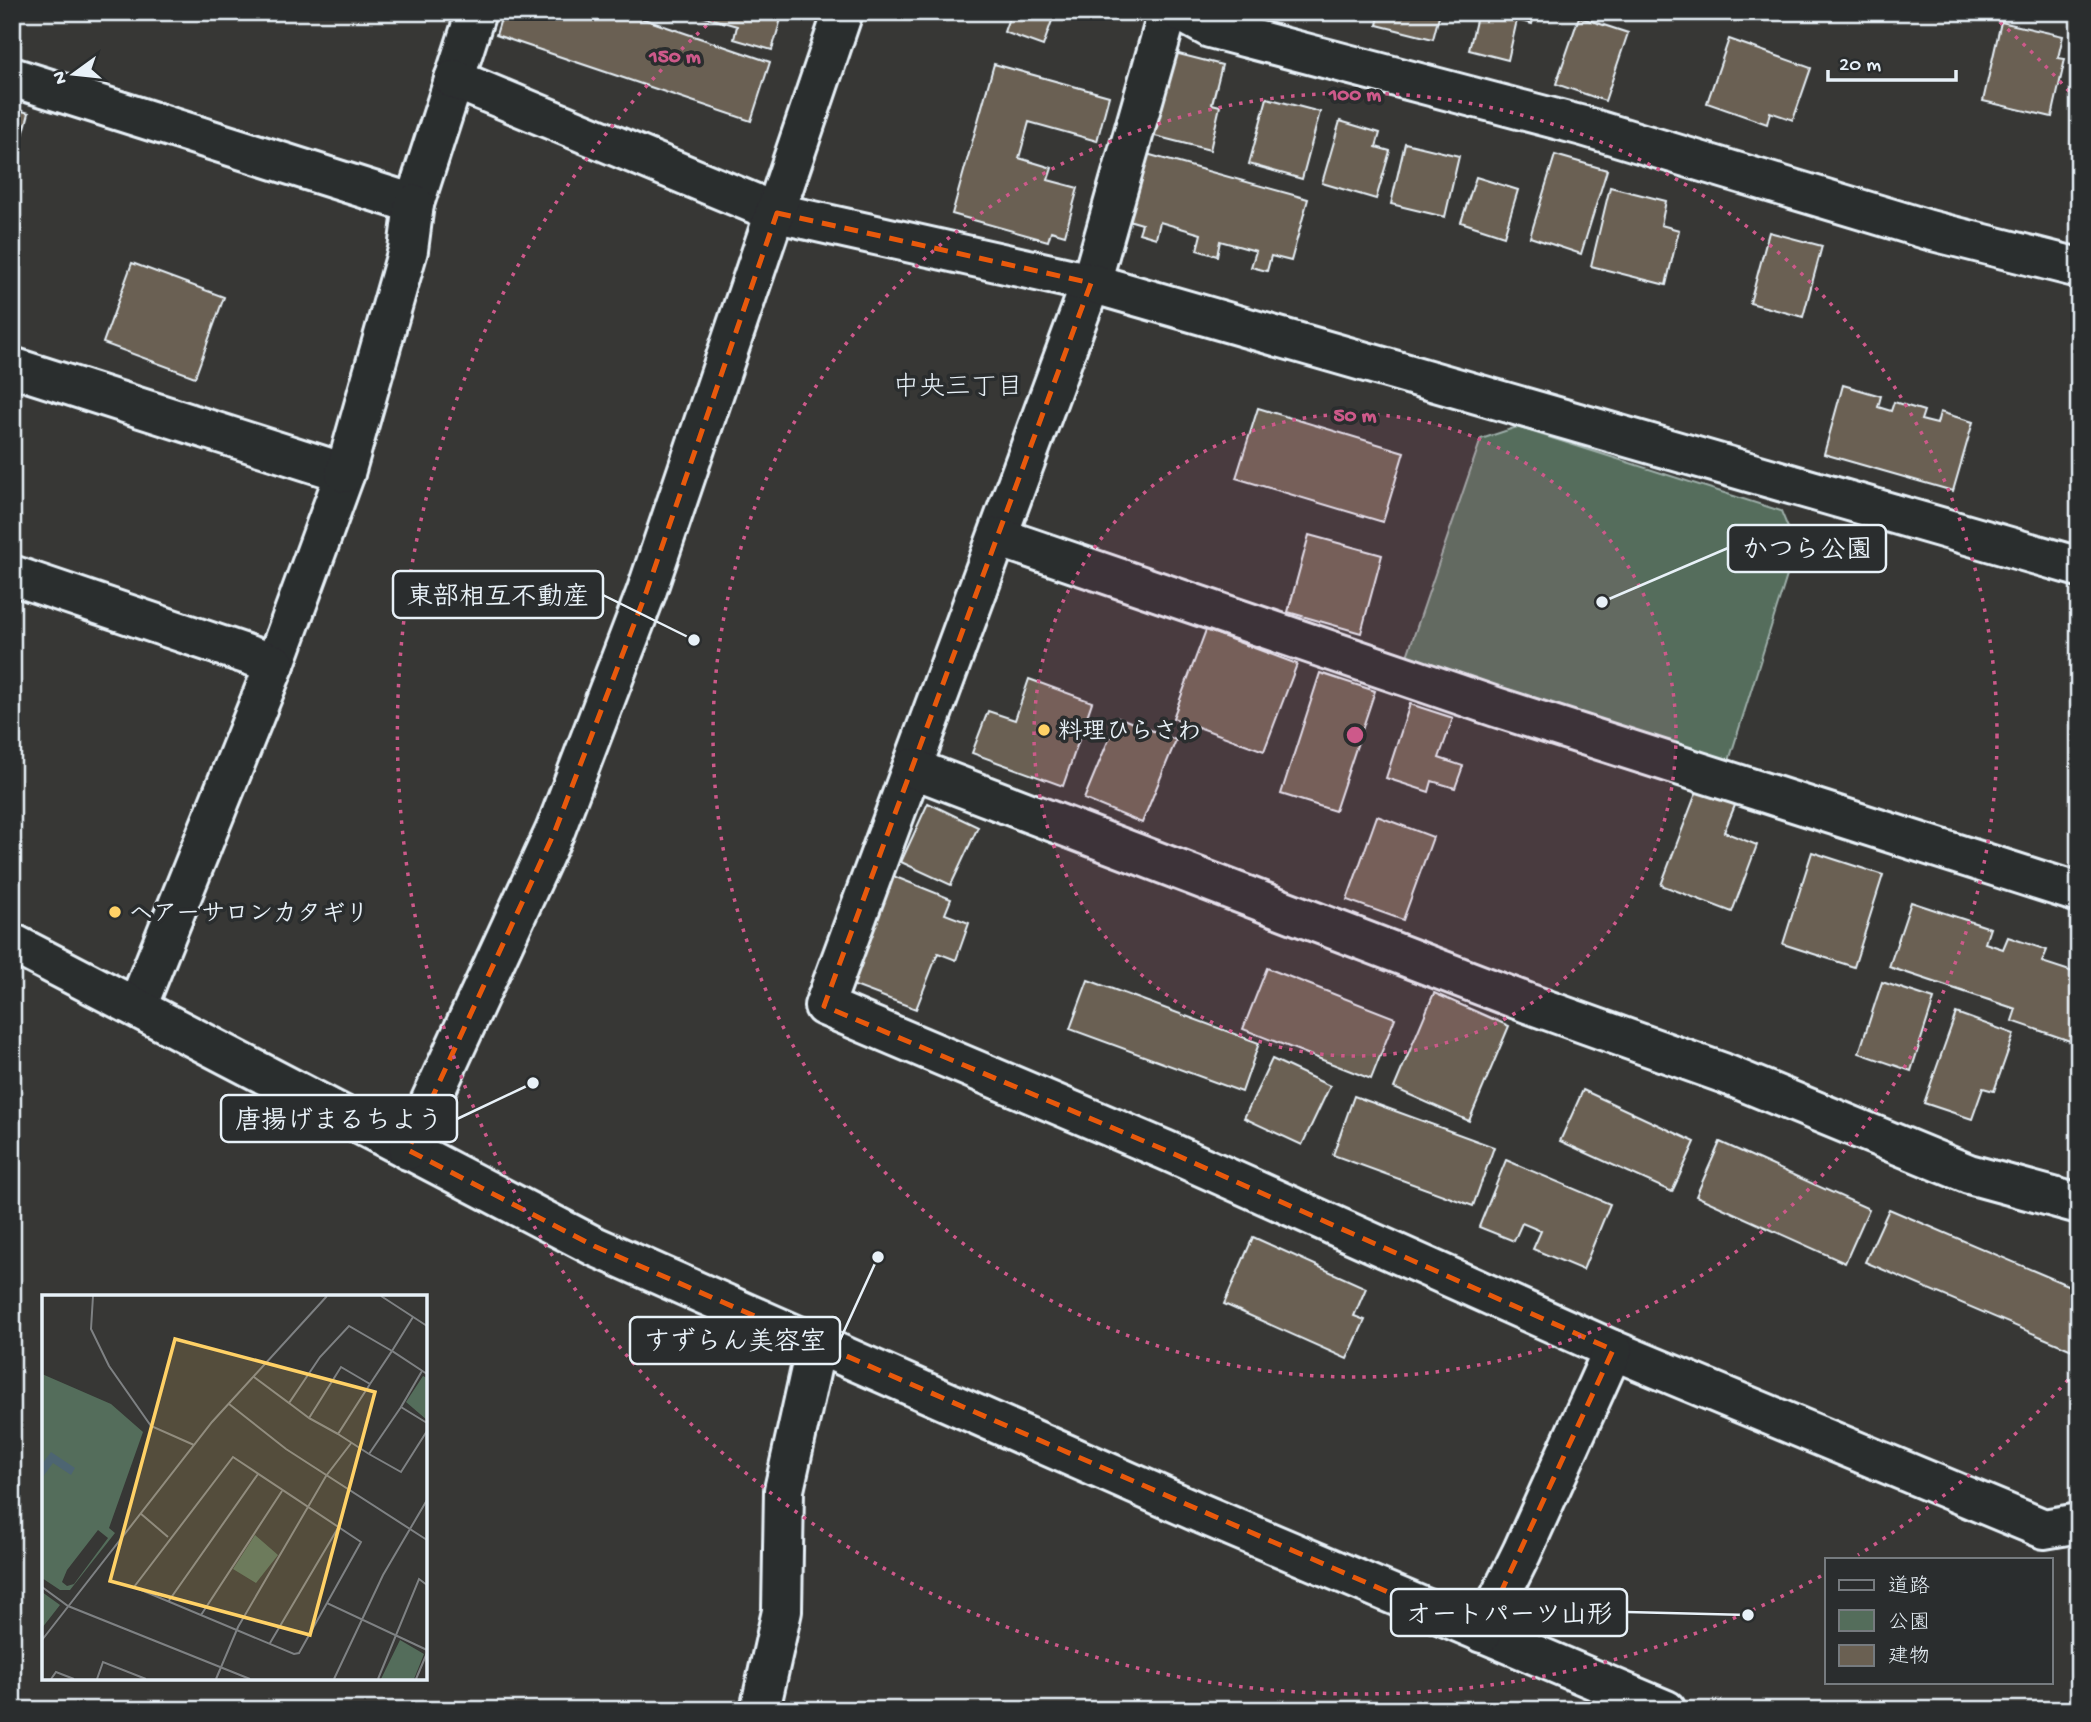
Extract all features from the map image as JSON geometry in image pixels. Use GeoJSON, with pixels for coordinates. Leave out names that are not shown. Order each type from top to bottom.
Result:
{"type":"FeatureCollection","features":[{"type":"Feature","properties":{"kind":"street"},"geometry":{"type":"LineString","coordinates":[[137,1007],[275,664],[345,473],[408,250],[414,204],[476,12]]}},
{"type":"Feature","properties":{"kind":"street"},"geometry":{"type":"LineString","coordinates":[[408,1150],[555,831],[646,593],[843,12]]}},
{"type":"Feature","properties":{"kind":"street"},"geometry":{"type":"LineString","coordinates":[[1168,12],[1091,283],[824,1006],[1165,1150],[1613,1350],[2044,1529],[2079,1523]]}},
{"type":"Feature","properties":{"kind":"street"},"geometry":{"type":"LineString","coordinates":[[1181,12],[1210,28],[1583,126],[1929,230],[2079,268]]}},
{"type":"Feature","properties":{"kind":"street"},"geometry":{"type":"LineString","coordinates":[[12,77],[414,204]]}},
{"type":"Feature","properties":{"kind":"street"},"geometry":{"type":"LineString","coordinates":[[454,79],[777,213],[1091,283],[2079,567]]}},
{"type":"Feature","properties":{"kind":"street"},"geometry":{"type":"LineString","coordinates":[[12,367],[345,473]]}},
{"type":"Feature","properties":{"kind":"street"},"geometry":{"type":"LineString","coordinates":[[998,537],[1496,707],[2079,893]]}},
{"type":"Feature","properties":{"kind":"street"},"geometry":{"type":"LineString","coordinates":[[12,575],[275,664]]}},
{"type":"Feature","properties":{"kind":"street"},"geometry":{"type":"LineString","coordinates":[[912,768],[1518,1000],[1723,1073],[1969,1174],[2079,1204]]}},
{"type":"Feature","properties":{"kind":"street"},"geometry":{"type":"LineString","coordinates":[[12,943],[594,1247],[816,1346],[1666,1710]]}},
{"type":"Feature","properties":{"kind":"street"},"geometry":{"type":"LineString","coordinates":[[760,1710],[782,1611],[784,1490],[816,1346]]}},
{"type":"Feature","properties":{"kind":"street"},"geometry":{"type":"LineString","coordinates":[[1482,1633],[1522,1552],[1613,1350]]}},
{"type":"Feature","properties":{"kind":"highlighted area"},"geometry":{"type":"Polygon","coordinates":[[[777,213],[1091,283],[824,1006],[1165,1150],[1613,1350],[1482,1633],[594,1246],[408,1150],[555,831],[646,593],[777,213]]]}},
{"type":"Feature","properties":{"kind":"green space"},"geometry":{"type":"Polygon","coordinates":[[[1517,427],[1781,511],[1796,547],[1728,764],[1407,656],[1481,439],[1517,427]]]}},
{"type":"Feature","properties":{"kind":"building"},"geometry":{"type":"Polygon","coordinates":[[[503,12],[623,12],[770,62],[751,121],[496,35],[503,12]]]}},
{"type":"Feature","properties":{"kind":"building"},"geometry":{"type":"Polygon","coordinates":[[[651,12],[679,12],[678,19],[651,12]]]}},
{"type":"Feature","properties":{"kind":"building"},"geometry":{"type":"Polygon","coordinates":[[[687,12],[783,12],[772,50],[734,39],[737,26],[687,12]]]}},
{"type":"Feature","properties":{"kind":"building"},"geometry":{"type":"Polygon","coordinates":[[[1011,12],[1055,12],[1043,46],[1004,32],[1011,12]]]}},
{"type":"Feature","properties":{"kind":"building"},"geometry":{"type":"Polygon","coordinates":[[[1380,12],[1440,12],[1433,39],[1377,25],[1380,12]]]}},
{"type":"Feature","properties":{"kind":"building"},"geometry":{"type":"Polygon","coordinates":[[[1478,12],[1535,12],[1532,24],[1517,20],[1508,60],[1469,50],[1478,12]]]}},
{"type":"Feature","properties":{"kind":"building"},"geometry":{"type":"Polygon","coordinates":[[[1579,17],[1628,33],[1605,101],[1556,84],[1579,17]]]}},
{"type":"Feature","properties":{"kind":"building"},"geometry":{"type":"Polygon","coordinates":[[[2001,22],[2063,36],[2058,58],[2065,59],[2052,117],[1983,101],[2001,22]]]}},
{"type":"Feature","properties":{"kind":"building"},"geometry":{"type":"Polygon","coordinates":[[[1729,39],[1811,68],[1793,120],[1770,112],[1767,124],[1707,103],[1729,39]]]}},
{"type":"Feature","properties":{"kind":"building"},"geometry":{"type":"Polygon","coordinates":[[[1171,52],[1222,65],[1212,104],[1220,106],[1210,150],[1151,135],[1171,52]]]}},
{"type":"Feature","properties":{"kind":"building"},"geometry":{"type":"Polygon","coordinates":[[[994,64],[1109,96],[1097,141],[1029,122],[1019,158],[1052,168],[1048,180],[1078,188],[1065,235],[1051,231],[1048,241],[952,214],[994,64]]]}},
{"type":"Feature","properties":{"kind":"building"},"geometry":{"type":"Polygon","coordinates":[[[1267,98],[1320,112],[1302,179],[1249,164],[1267,98]]]}},
{"type":"Feature","properties":{"kind":"building"},"geometry":{"type":"Polygon","coordinates":[[[12,108],[29,113],[12,177],[12,108]]]}},
{"type":"Feature","properties":{"kind":"building"},"geometry":{"type":"Polygon","coordinates":[[[1340,121],[1380,133],[1376,147],[1390,151],[1376,199],[1322,183],[1340,121]]]}},
{"type":"Feature","properties":{"kind":"building"},"geometry":{"type":"Polygon","coordinates":[[[1405,143],[1459,156],[1445,217],[1391,204],[1405,143]]]}},
{"type":"Feature","properties":{"kind":"building"},"geometry":{"type":"Polygon","coordinates":[[[1143,153],[1308,199],[1291,261],[1271,256],[1267,271],[1251,267],[1256,251],[1220,241],[1217,256],[1197,250],[1201,234],[1160,222],[1156,238],[1139,233],[1142,224],[1125,219],[1143,153]]]}},
{"type":"Feature","properties":{"kind":"building"},"geometry":{"type":"Polygon","coordinates":[[[1555,155],[1607,170],[1581,254],[1530,237],[1555,155]]]}},
{"type":"Feature","properties":{"kind":"building"},"geometry":{"type":"Polygon","coordinates":[[[1476,177],[1518,190],[1504,236],[1461,222],[1476,177]]]}},
{"type":"Feature","properties":{"kind":"building"},"geometry":{"type":"Polygon","coordinates":[[[1610,187],[1666,201],[1661,225],[1679,230],[1666,285],[1591,266],[1610,187]]]}},
{"type":"Feature","properties":{"kind":"building"},"geometry":{"type":"Polygon","coordinates":[[[1769,232],[1822,246],[1803,317],[1750,303],[1769,232]]]}},
{"type":"Feature","properties":{"kind":"building"},"geometry":{"type":"Polygon","coordinates":[[[132,263],[224,297],[195,377],[103,343],[132,263]]]}},
{"type":"Feature","properties":{"kind":"building"},"geometry":{"type":"Polygon","coordinates":[[[1843,385],[1881,396],[1878,407],[1891,411],[1894,402],[1924,411],[1921,420],[1937,424],[1940,412],[1973,422],[1953,491],[1824,454],[1843,385]]]}},
{"type":"Feature","properties":{"kind":"building"},"geometry":{"type":"Polygon","coordinates":[[[1258,408],[1404,452],[1383,522],[1236,478],[1258,408]]]}},
{"type":"Feature","properties":{"kind":"building"},"geometry":{"type":"Polygon","coordinates":[[[1309,535],[1382,555],[1361,633],[1288,612],[1309,535]]]}},
{"type":"Feature","properties":{"kind":"building"},"geometry":{"type":"Polygon","coordinates":[[[1206,630],[1297,664],[1264,751],[1173,718],[1206,630]]]}},
{"type":"Feature","properties":{"kind":"building"},"geometry":{"type":"Polygon","coordinates":[[[1320,673],[1375,691],[1335,811],[1281,794],[1320,673]]]}},
{"type":"Feature","properties":{"kind":"building"},"geometry":{"type":"Polygon","coordinates":[[[1029,679],[1092,702],[1063,786],[972,753],[988,711],[1015,720],[1029,679]]]}},
{"type":"Feature","properties":{"kind":"building"},"geometry":{"type":"Polygon","coordinates":[[[1410,704],[1453,718],[1439,758],[1463,766],[1455,788],[1432,781],[1429,792],[1386,778],[1410,704]]]}},
{"type":"Feature","properties":{"kind":"building"},"geometry":{"type":"Polygon","coordinates":[[[1118,717],[1176,740],[1142,823],[1084,799],[1118,717]]]}},
{"type":"Feature","properties":{"kind":"building"},"geometry":{"type":"Polygon","coordinates":[[[1698,788],[1736,803],[1724,832],[1757,845],[1732,912],[1661,885],[1698,788]]]}},
{"type":"Feature","properties":{"kind":"building"},"geometry":{"type":"Polygon","coordinates":[[[928,803],[978,827],[951,885],[901,862],[928,803]]]}},
{"type":"Feature","properties":{"kind":"building"},"geometry":{"type":"Polygon","coordinates":[[[1377,816],[1433,837],[1403,920],[1347,900],[1377,816]]]}},
{"type":"Feature","properties":{"kind":"building"},"geometry":{"type":"Polygon","coordinates":[[[1812,852],[1883,875],[1854,967],[1783,944],[1812,852]]]}},
{"type":"Feature","properties":{"kind":"building"},"geometry":{"type":"Polygon","coordinates":[[[893,876],[951,899],[945,914],[969,923],[956,960],[938,953],[916,1009],[852,985],[893,876]]]}},
{"type":"Feature","properties":{"kind":"building"},"geometry":{"type":"Polygon","coordinates":[[[1911,902],[1990,928],[1985,943],[2003,949],[2008,937],[2047,950],[2042,962],[2079,974],[2079,1044],[2012,1021],[2016,1009],[1889,967],[1911,902]]]}},
{"type":"Feature","properties":{"kind":"building"},"geometry":{"type":"Polygon","coordinates":[[[1267,968],[1395,1018],[1371,1079],[1243,1029],[1267,968]]]}},
{"type":"Feature","properties":{"kind":"building"},"geometry":{"type":"Polygon","coordinates":[[[1088,980],[1259,1043],[1242,1092],[1070,1029],[1088,980]]]}},
{"type":"Feature","properties":{"kind":"building"},"geometry":{"type":"Polygon","coordinates":[[[1882,982],[1934,999],[1911,1071],[1859,1053],[1882,982]]]}},
{"type":"Feature","properties":{"kind":"building"},"geometry":{"type":"Polygon","coordinates":[[[1434,993],[1509,1026],[1469,1121],[1394,1088],[1434,993]]]}},
{"type":"Feature","properties":{"kind":"building"},"geometry":{"type":"Polygon","coordinates":[[[1956,1013],[2014,1034],[1994,1091],[1983,1088],[1972,1119],[1924,1103],[1956,1013]]]}},
{"type":"Feature","properties":{"kind":"building"},"geometry":{"type":"Polygon","coordinates":[[[1272,1059],[1330,1086],[1302,1145],[1244,1118],[1272,1059]]]}},
{"type":"Feature","properties":{"kind":"building"},"geometry":{"type":"Polygon","coordinates":[[[1583,1090],[1695,1142],[1672,1192],[1560,1141],[1583,1090]]]}},
{"type":"Feature","properties":{"kind":"building"},"geometry":{"type":"Polygon","coordinates":[[[1354,1096],[1494,1147],[1473,1206],[1333,1155],[1354,1096]]]}},
{"type":"Feature","properties":{"kind":"building"},"geometry":{"type":"Polygon","coordinates":[[[1720,1142],[1869,1209],[1845,1263],[1696,1196],[1720,1142]]]}},
{"type":"Feature","properties":{"kind":"building"},"geometry":{"type":"Polygon","coordinates":[[[1506,1160],[1610,1204],[1583,1270],[1533,1249],[1541,1231],[1522,1223],[1514,1241],[1479,1227],[1506,1160]]]}},
{"type":"Feature","properties":{"kind":"building"},"geometry":{"type":"Polygon","coordinates":[[[1889,1209],[2079,1290],[2079,1353],[1865,1262],[1889,1209]]]}},
{"type":"Feature","properties":{"kind":"building"},"geometry":{"type":"Polygon","coordinates":[[[1253,1237],[1366,1288],[1354,1316],[1365,1320],[1347,1359],[1224,1304],[1253,1237]]]}},
{"type":"Feature","properties":{"kind":"place","name":"かつら公園"},"geometry":{"type":"Point","coordinates":[1602,602]}},
{"type":"Feature","properties":{"kind":"place","name":"東部相互不動産"},"geometry":{"type":"Point","coordinates":[694,640]}},
{"type":"Feature","properties":{"kind":"place","name":"料理ひらさわ"},"geometry":{"type":"Point","coordinates":[1044,730]}},
{"type":"Feature","properties":{"kind":"place","name":"ヘアーサロンカタギリ"},"geometry":{"type":"Point","coordinates":[115,912]}},
{"type":"Feature","properties":{"kind":"place","name":"唐揚げまるちよう"},"geometry":{"type":"Point","coordinates":[533,1083]}},
{"type":"Feature","properties":{"kind":"place","name":"すずらん美容室"},"geometry":{"type":"Point","coordinates":[878,1257]}},
{"type":"Feature","properties":{"kind":"place","name":"オートパーツ山形"},"geometry":{"type":"Point","coordinates":[1748,1615]}},
{"type":"Feature","properties":{"kind":"district","name":"中央三丁目"},"geometry":{"type":"Point","coordinates":[958,385]}}]}
